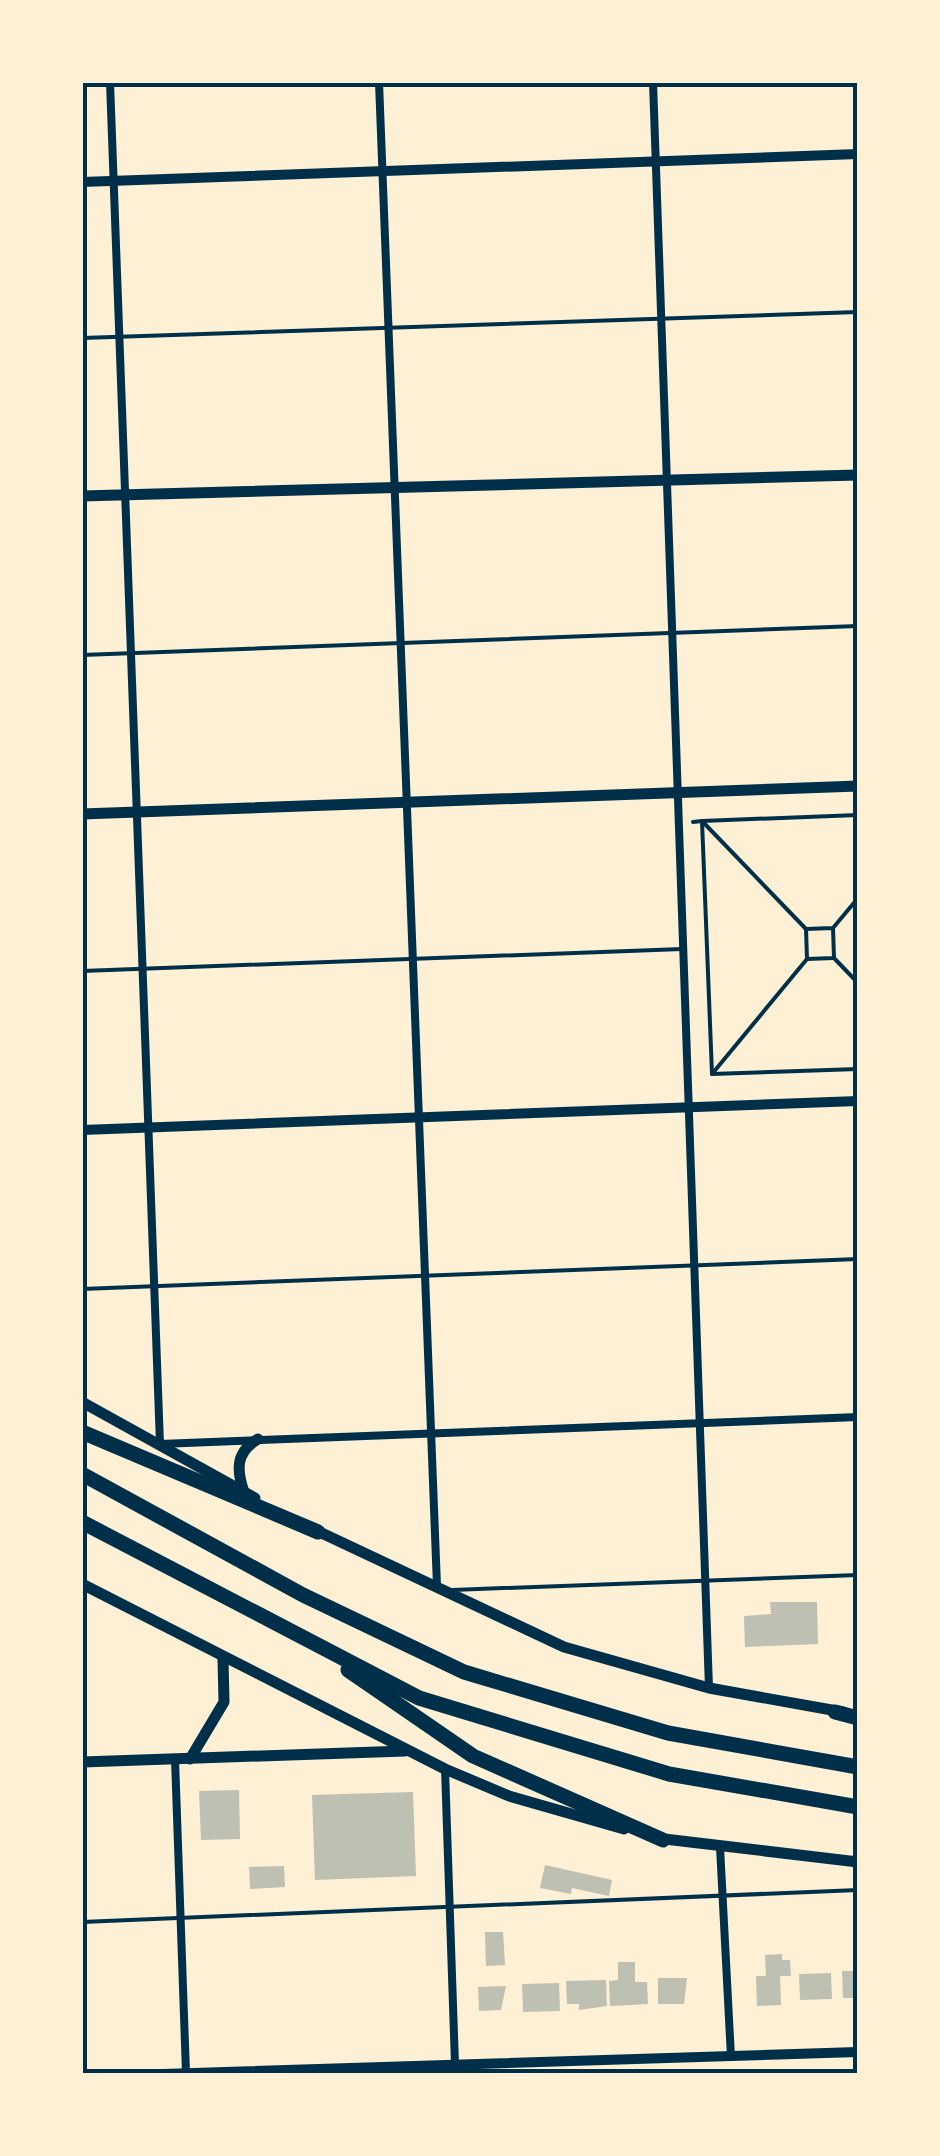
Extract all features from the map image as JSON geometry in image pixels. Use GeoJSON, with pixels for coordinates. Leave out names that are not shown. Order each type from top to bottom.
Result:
{"type":"FeatureCollection","features":[{"type":"Feature","properties":{"kind":"highway"},"geometry":{"type":"LineString","coordinates":[[82,1432],[318,1532]]}},
{"type":"Feature","properties":{"kind":"highway"},"geometry":{"type":"LineString","coordinates":[[82,1474],[303,1596],[464,1672],[668,1734],[858,1768]]}},
{"type":"Feature","properties":{"kind":"highway"},"geometry":{"type":"LineString","coordinates":[[82,1522],[419,1698],[537,1738],[669,1774],[858,1807]]}},
{"type":"Feature","properties":{"kind":"highway"},"geometry":{"type":"LineString","coordinates":[[291,1632],[473,1756],[663,1840]]}},
{"type":"Feature","properties":{"kind":"highway"},"geometry":{"type":"LineString","coordinates":[[835,1712],[858,1716]]}},
{"type":"Feature","properties":{"kind":"main road"},"geometry":{"type":"LineString","coordinates":[[82,496],[858,475]]}},
{"type":"Feature","properties":{"kind":"main road"},"geometry":{"type":"LineString","coordinates":[[82,814],[858,786]]}},
{"type":"Feature","properties":{"kind":"main road"},"geometry":{"type":"LineString","coordinates":[[82,1402],[318,1532],[564,1648],[709,1688],[835,1712]]}},
{"type":"Feature","properties":{"kind":"main road"},"geometry":{"type":"LineString","coordinates":[[244,1492],[237,1467],[247,1446],[258,1439]]}},
{"type":"Feature","properties":{"kind":"main road"},"geometry":{"type":"LineString","coordinates":[[82,1584],[444,1769],[510,1796],[663,1840],[858,1862]]}},
{"type":"Feature","properties":{"kind":"main road"},"geometry":{"type":"LineString","coordinates":[[190,1759],[224,1702],[223,1659]]}},
{"type":"Feature","properties":{"kind":"main road"},"geometry":{"type":"LineString","coordinates":[[82,1762],[410,1751]]}},
{"type":"Feature","properties":{"kind":"street"},"geometry":{"type":"LineString","coordinates":[[110,82],[160,1444],[858,1417]]}},
{"type":"Feature","properties":{"kind":"street"},"geometry":{"type":"LineString","coordinates":[[379,82],[437,1591]]}},
{"type":"Feature","properties":{"kind":"street"},"geometry":{"type":"LineString","coordinates":[[653,82],[709,1688]]}},
{"type":"Feature","properties":{"kind":"street"},"geometry":{"type":"LineString","coordinates":[[82,182],[858,154]]}},
{"type":"Feature","properties":{"kind":"street"},"geometry":{"type":"LineString","coordinates":[[82,1130],[858,1100]]}},
{"type":"Feature","properties":{"kind":"street"},"geometry":{"type":"LineString","coordinates":[[174,1759],[186,2073]]}},
{"type":"Feature","properties":{"kind":"street"},"geometry":{"type":"LineString","coordinates":[[444,1769],[456,2064]]}},
{"type":"Feature","properties":{"kind":"street"},"geometry":{"type":"LineString","coordinates":[[720,1847],[731,2057]]}},
{"type":"Feature","properties":{"kind":"street"},"geometry":{"type":"LineString","coordinates":[[163,2074],[858,2052]]}},
{"type":"Feature","properties":{"kind":"lane"},"geometry":{"type":"LineString","coordinates":[[82,338],[858,312]]}},
{"type":"Feature","properties":{"kind":"lane"},"geometry":{"type":"LineString","coordinates":[[82,655],[858,626]]}},
{"type":"Feature","properties":{"kind":"lane"},"geometry":{"type":"LineString","coordinates":[[82,971],[684,949]]}},
{"type":"Feature","properties":{"kind":"lane"},"geometry":{"type":"LineString","coordinates":[[82,1289],[858,1259]]}},
{"type":"Feature","properties":{"kind":"lane"},"geometry":{"type":"LineString","coordinates":[[437,1591],[706,1578],[858,1576]]}},
{"type":"Feature","properties":{"kind":"lane"},"geometry":{"type":"LineString","coordinates":[[82,1922],[858,1890]]}},
{"type":"Feature","properties":{"kind":"path"},"geometry":{"type":"LineString","coordinates":[[693,822],[858,815]]}},
{"type":"Feature","properties":{"kind":"path"},"geometry":{"type":"LineString","coordinates":[[702,821],[806,929],[807,958],[712,1074]]}},
{"type":"Feature","properties":{"kind":"path"},"geometry":{"type":"LineString","coordinates":[[702,821],[712,1074]]}},
{"type":"Feature","properties":{"kind":"path"},"geometry":{"type":"LineString","coordinates":[[858,898],[833,928],[834,958],[858,983]]}},
{"type":"Feature","properties":{"kind":"path"},"geometry":{"type":"LineString","coordinates":[[806,929],[833,928]]}},
{"type":"Feature","properties":{"kind":"path"},"geometry":{"type":"LineString","coordinates":[[807,958],[834,958]]}},
{"type":"Feature","properties":{"kind":"path"},"geometry":{"type":"LineString","coordinates":[[712,1074],[858,1068]]}},
{"type":"Feature","properties":{"kind":"building"},"geometry":{"type":"Polygon","coordinates":[[[770,1602],[817,1602],[818,1644],[745,1647],[744,1616],[771,1614],[770,1602]]]}},
{"type":"Feature","properties":{"kind":"building"},"geometry":{"type":"Polygon","coordinates":[[[239,1790],[240,1839],[201,1840],[199,1791],[239,1790]]]}},
{"type":"Feature","properties":{"kind":"building"},"geometry":{"type":"Polygon","coordinates":[[[413,1792],[416,1876],[315,1880],[312,1795],[413,1792]]]}},
{"type":"Feature","properties":{"kind":"building"},"geometry":{"type":"Polygon","coordinates":[[[545,1865],[612,1880],[609,1896],[572,1888],[571,1894],[540,1888],[545,1865]]]}},
{"type":"Feature","properties":{"kind":"building"},"geometry":{"type":"Polygon","coordinates":[[[284,1866],[285,1887],[250,1889],[249,1867],[284,1866]]]}},
{"type":"Feature","properties":{"kind":"building"},"geometry":{"type":"Polygon","coordinates":[[[485,1932],[503,1932],[505,1965],[486,1966],[485,1932]]]}},
{"type":"Feature","properties":{"kind":"building"},"geometry":{"type":"Polygon","coordinates":[[[782,1954],[782,1960],[790,1960],[791,1976],[780,1976],[781,2005],[757,2006],[756,1976],[766,1976],[765,1955],[782,1954]]]}},
{"type":"Feature","properties":{"kind":"building"},"geometry":{"type":"Polygon","coordinates":[[[618,1962],[635,1962],[635,1982],[647,1982],[648,2004],[610,2006],[609,1981],[618,1980],[618,1962]]]}},
{"type":"Feature","properties":{"kind":"building"},"geometry":{"type":"Polygon","coordinates":[[[842,1971],[858,1971],[858,1998],[843,1998],[842,1971]]]}},
{"type":"Feature","properties":{"kind":"building"},"geometry":{"type":"Polygon","coordinates":[[[831,1973],[832,1999],[800,2000],[799,1974],[831,1973]]]}},
{"type":"Feature","properties":{"kind":"building"},"geometry":{"type":"Polygon","coordinates":[[[658,1978],[687,1978],[684,2004],[658,2004],[658,1978]]]}},
{"type":"Feature","properties":{"kind":"building"},"geometry":{"type":"Polygon","coordinates":[[[606,1980],[607,2006],[579,2010],[579,2004],[567,2004],[566,1981],[606,1980]]]}},
{"type":"Feature","properties":{"kind":"building"},"geometry":{"type":"Polygon","coordinates":[[[559,1983],[560,2011],[523,2012],[522,1984],[559,1983]]]}},
{"type":"Feature","properties":{"kind":"building"},"geometry":{"type":"Polygon","coordinates":[[[506,1986],[501,2010],[479,2011],[478,1987],[506,1986]]]}}]}
